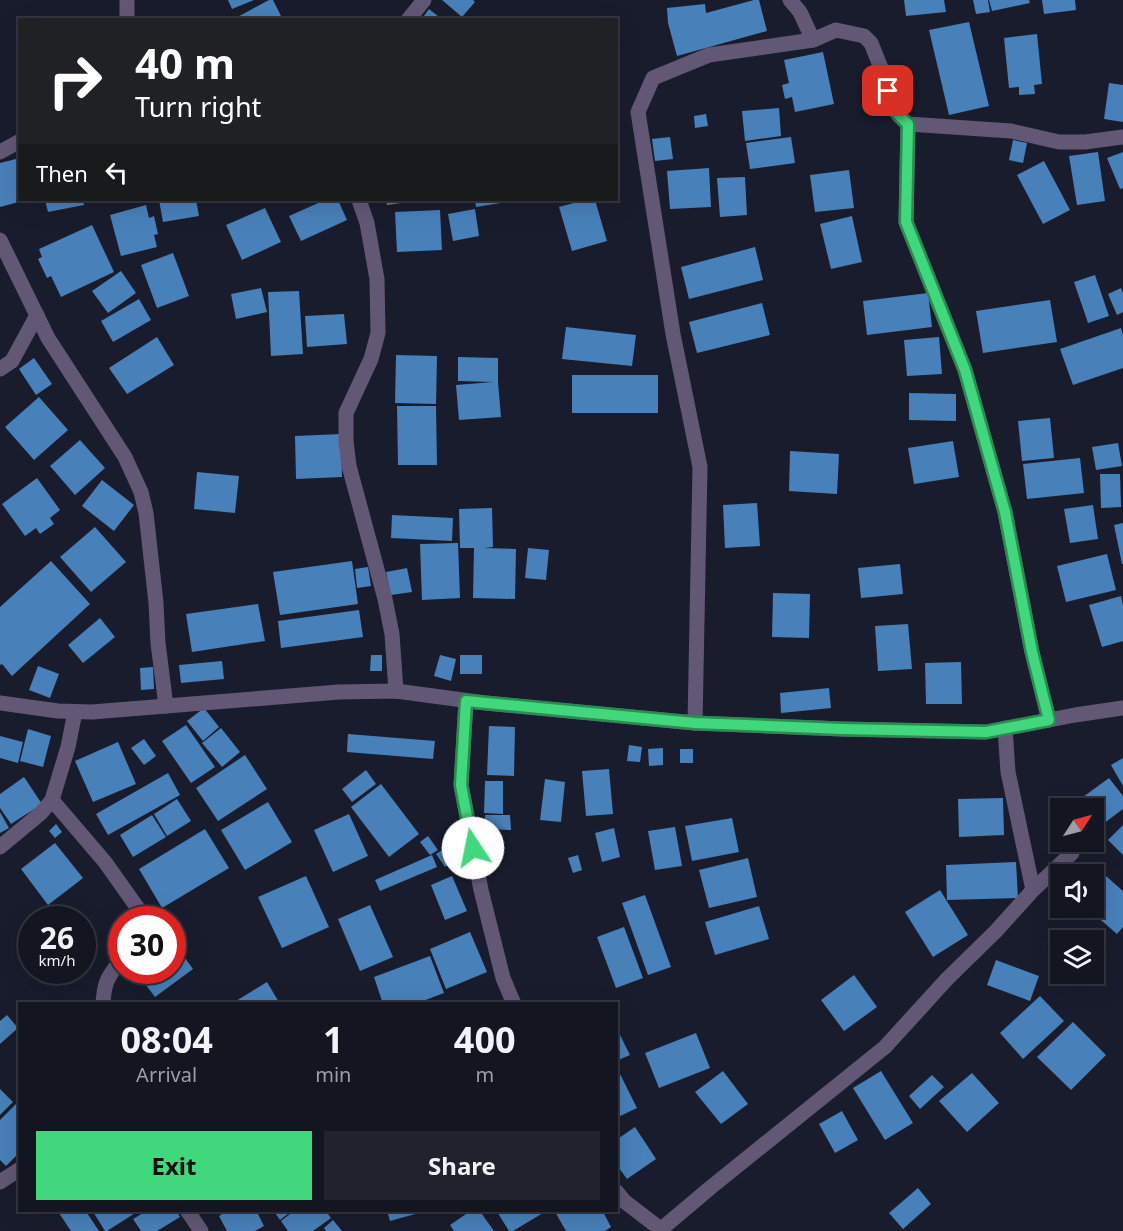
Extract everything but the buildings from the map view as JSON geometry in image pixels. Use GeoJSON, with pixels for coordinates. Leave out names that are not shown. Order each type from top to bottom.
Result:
{"type":"FeatureCollection","features":[{"type":"Feature","properties":{"kind":"street"},"geometry":{"type":"LineString","coordinates":[[127,0],[127,18]]}},
{"type":"Feature","properties":{"kind":"street"},"geometry":{"type":"LineString","coordinates":[[410,18],[424,0]]}},
{"type":"Feature","properties":{"kind":"street"},"geometry":{"type":"LineString","coordinates":[[790,0],[800,12],[813,40]]}},
{"type":"Feature","properties":{"kind":"street"},"geometry":{"type":"LineString","coordinates":[[695,723],[700,467],[673,334],[638,112],[653,78],[710,55],[813,40],[836,30],[864,36],[871,43],[894,109],[908,124],[1011,131],[1059,142],[1084,142],[1123,137]]}},
{"type":"Feature","properties":{"kind":"street"},"geometry":{"type":"LineString","coordinates":[[908,124],[906,222],[965,370],[1005,512],[1032,652],[1049,720]]}},
{"type":"Feature","properties":{"kind":"street"},"geometry":{"type":"LineString","coordinates":[[0,152],[18,142]]}},
{"type":"Feature","properties":{"kind":"street"},"geometry":{"type":"LineString","coordinates":[[359,201],[367,223],[377,279],[378,333],[371,359],[346,414],[346,441],[349,466],[392,634],[396,691]]}},
{"type":"Feature","properties":{"kind":"street"},"geometry":{"type":"LineString","coordinates":[[0,240],[48,338],[125,457],[141,492],[146,513],[166,706]]}},
{"type":"Feature","properties":{"kind":"street"},"geometry":{"type":"LineString","coordinates":[[0,369],[12,361],[37,315]]}},
{"type":"Feature","properties":{"kind":"street"},"geometry":{"type":"LineString","coordinates":[[0,703],[58,711],[92,712],[339,692],[396,691],[466,701],[695,723],[986,732],[1123,708]]}},
{"type":"Feature","properties":{"kind":"street"},"geometry":{"type":"LineString","coordinates":[[466,701],[461,785],[481,890],[502,978],[513,1002]]}},
{"type":"Feature","properties":{"kind":"street"},"geometry":{"type":"LineString","coordinates":[[0,847],[41,813],[52,800],[68,747],[75,712]]}},
{"type":"Feature","properties":{"kind":"street"},"geometry":{"type":"LineString","coordinates":[[1005,728],[1008,772],[1034,890]]}},
{"type":"Feature","properties":{"kind":"street"},"geometry":{"type":"LineString","coordinates":[[52,800],[105,862],[136,906]]}},
{"type":"Feature","properties":{"kind":"street"},"geometry":{"type":"LineString","coordinates":[[618,1194],[624,1201],[661,1230],[885,1047],[947,979],[1072,853]]}},
{"type":"Feature","properties":{"kind":"street"},"geometry":{"type":"LineString","coordinates":[[103,1002],[103,986],[108,977]]}},
{"type":"Feature","properties":{"kind":"street"},"geometry":{"type":"LineString","coordinates":[[0,1182],[18,1170]]}},
{"type":"Feature","properties":{"kind":"street"},"geometry":{"type":"LineString","coordinates":[[188,1212],[201,1231]]}},
{"type":"Feature","properties":{"kind":"route"},"geometry":{"type":"LineString","coordinates":[[473,848],[461,785],[466,701],[695,723],[842,729],[986,732],[1049,720],[1032,652],[1005,512],[965,370],[906,222],[908,124],[894,109],[888,91]]}}]}
